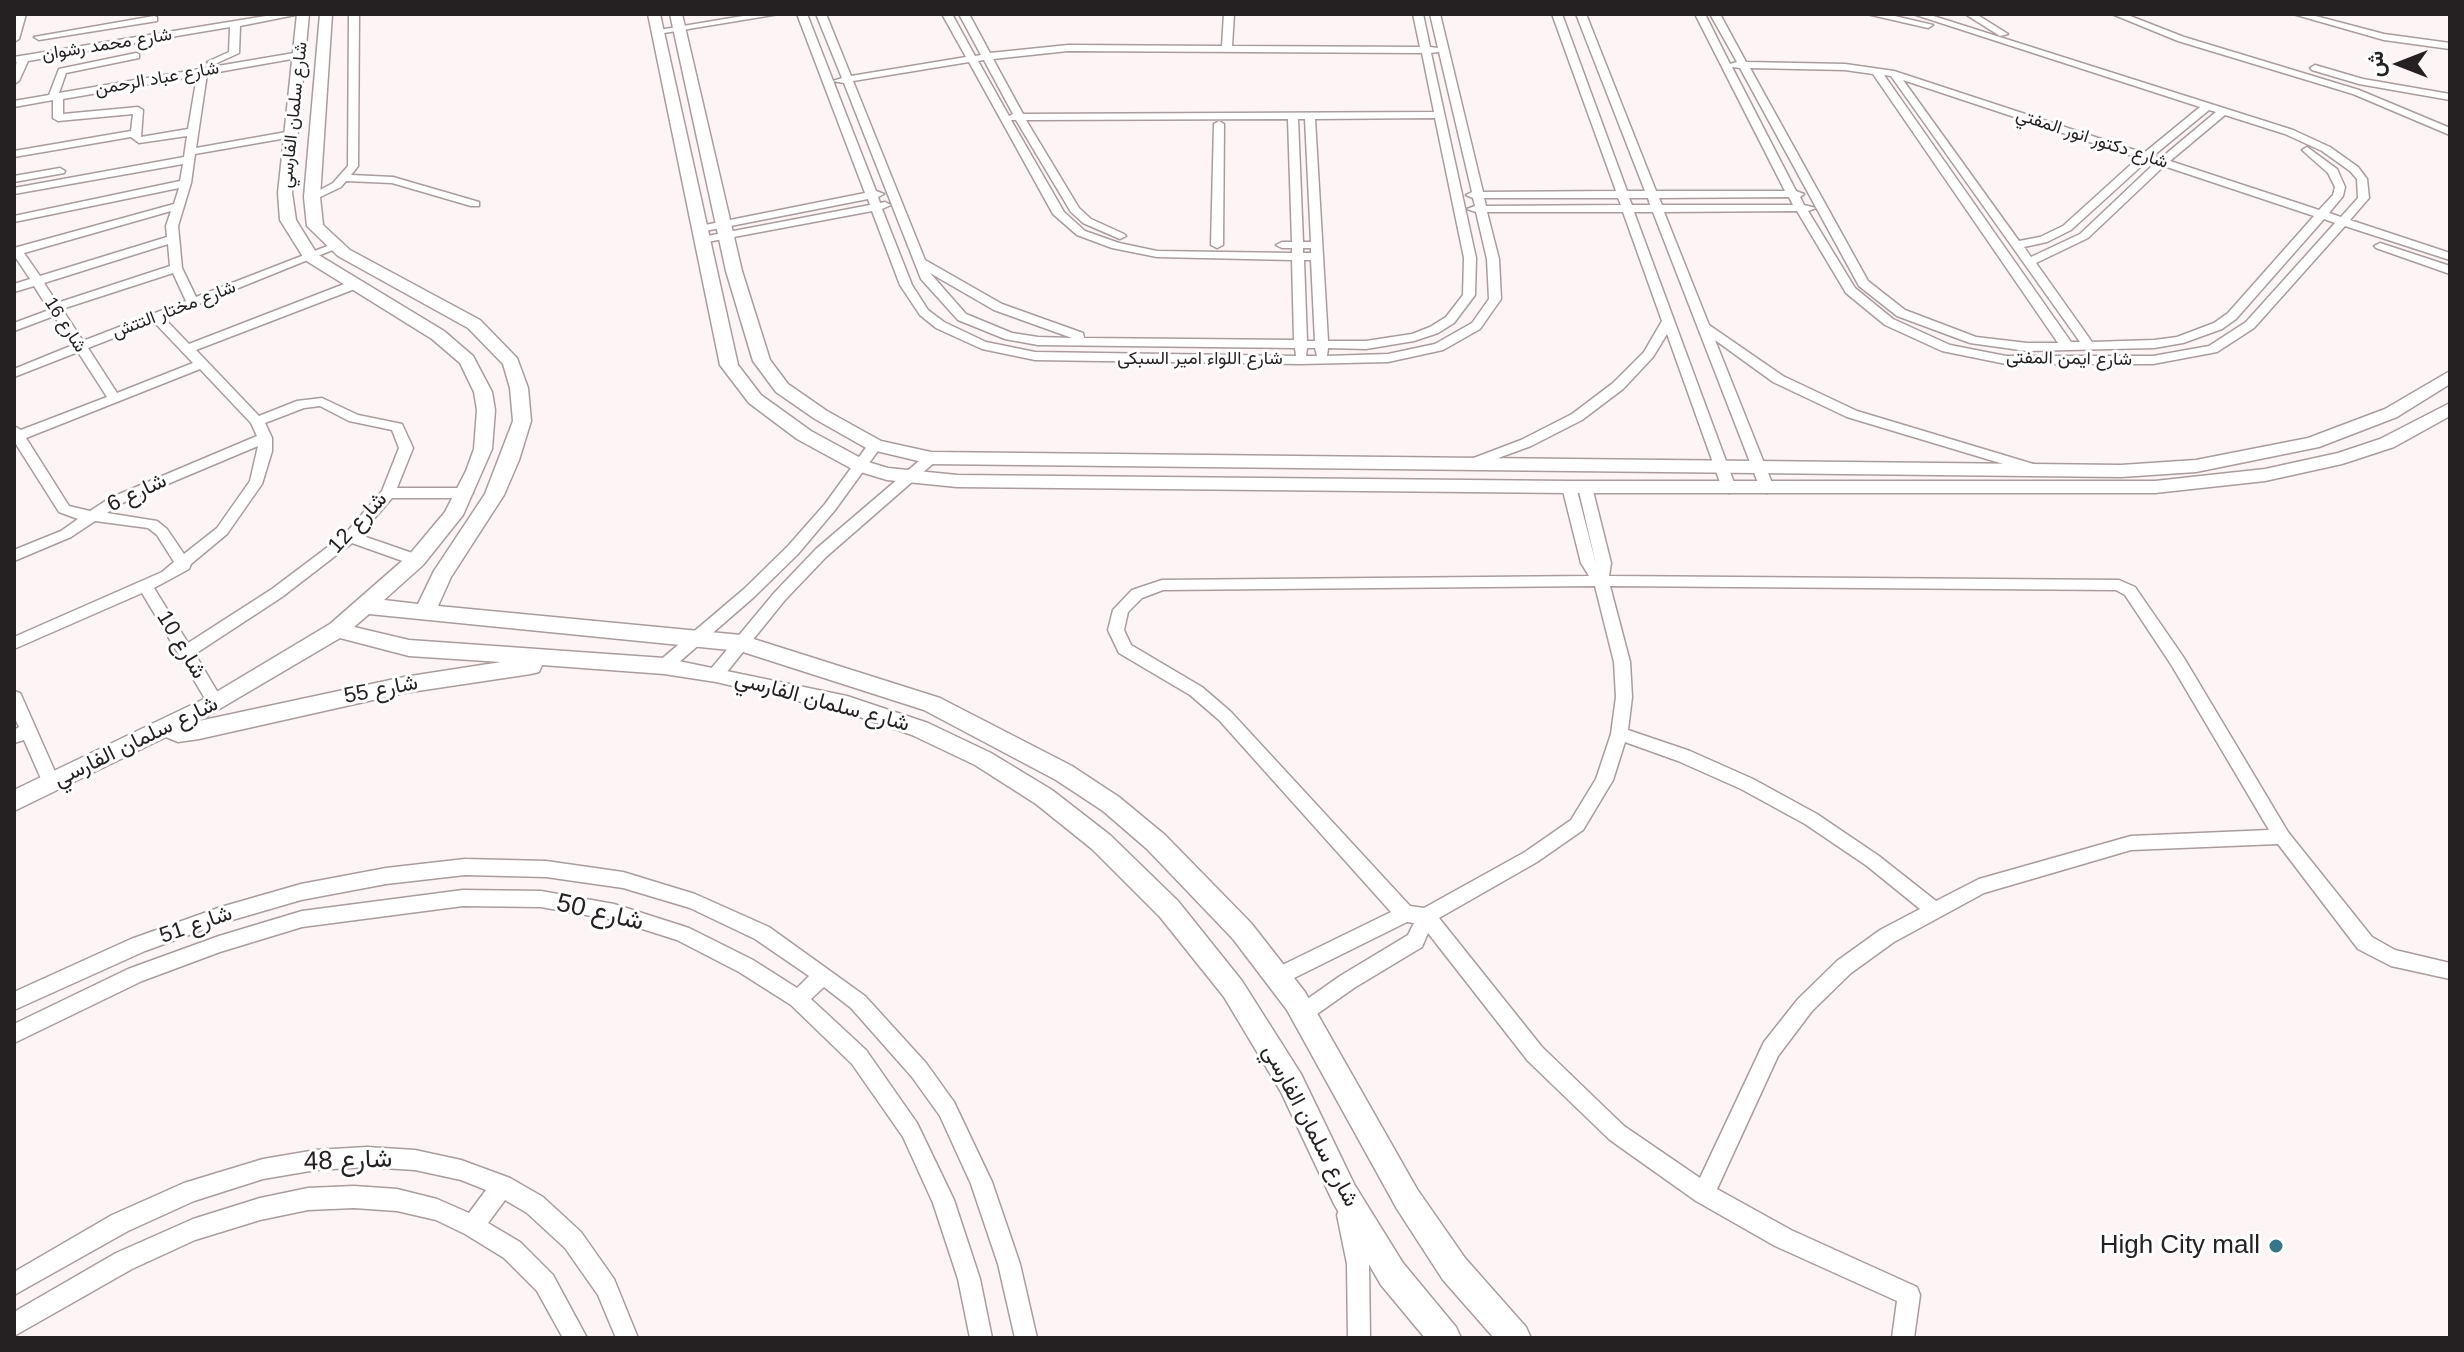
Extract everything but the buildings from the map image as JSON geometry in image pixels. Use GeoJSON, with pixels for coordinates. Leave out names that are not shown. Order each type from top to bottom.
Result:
{"type":"FeatureCollection","features":[{"type":"Feature","properties":{"kind":"street"},"geometry":{"type":"LineString","coordinates":[[108,26],[110,14]]}},
{"type":"Feature","properties":{"kind":"street"},"geometry":{"type":"LineString","coordinates":[[202,29],[203,14]]}},
{"type":"Feature","properties":{"kind":"street","name":"شارع محمد رشوان"},"geometry":{"type":"LineString","coordinates":[[19,59],[295,14]]}},
{"type":"Feature","properties":{"kind":"street","name":"شارع سلمان الفارسي"},"geometry":{"type":"LineString","coordinates":[[14,801],[169,728],[338,629],[416,560],[466,493],[483,449],[486,429],[484,401],[476,375],[455,347],[311,257],[293,232],[286,207],[303,14]]}},
{"type":"Feature","properties":{"kind":"street","name":"شارع سلمان الفارسي"},"geometry":{"type":"LineString","coordinates":[[326,14],[312,197],[315,226],[334,247],[474,324],[511,362],[519,388],[522,421],[510,460],[494,495],[441,576],[426,610]]}},
{"type":"Feature","properties":{"kind":"street"},"geometry":{"type":"LineString","coordinates":[[312,197],[345,178],[353,166],[354,14]]}},
{"type":"Feature","properties":{"kind":"street"},"geometry":{"type":"LineString","coordinates":[[677,21],[720,14]]}},
{"type":"Feature","properties":{"kind":"street"},"geometry":{"type":"LineString","coordinates":[[774,14],[656,23],[729,365],[741,385],[804,435],[861,466],[905,477],[957,481],[2086,489],[2236,479],[2342,458],[2387,443],[2450,409]]}},
{"type":"Feature","properties":{"kind":"street","name":"شارع اللواء امير السبكى"},"geometry":{"type":"LineString","coordinates":[[802,14],[913,299],[940,325],[982,345],[1064,358],[1301,360],[1415,354],[1460,338],[1488,313],[1495,299],[1493,259],[1435,14]]}},
{"type":"Feature","properties":{"kind":"street","name":"شارع اللواء امير السبكى"},"geometry":{"type":"LineString","coordinates":[[821,14],[927,279],[946,304],[983,328],[1038,341],[1322,345],[1391,343],[1434,330],[1462,308],[1469,295],[1470,258],[1418,14]]}},
{"type":"Feature","properties":{"kind":"street"},"geometry":{"type":"LineString","coordinates":[[947,14],[1059,214],[1089,236],[1157,254],[1317,251]]}},
{"type":"Feature","properties":{"kind":"street"},"geometry":{"type":"LineString","coordinates":[[964,14],[1021,120],[1075,210],[1087,221],[1141,242],[1298,251]]}},
{"type":"Feature","properties":{"kind":"street"},"geometry":{"type":"LineString","coordinates":[[1227,49],[1229,14]]}},
{"type":"Feature","properties":{"kind":"street"},"geometry":{"type":"LineString","coordinates":[[1557,14],[1729,488]]}},
{"type":"Feature","properties":{"kind":"street"},"geometry":{"type":"LineString","coordinates":[[1581,14],[1767,488]]}},
{"type":"Feature","properties":{"kind":"street","name":"شارع ايمن المفتى"},"geometry":{"type":"LineString","coordinates":[[1700,14],[1832,267],[1865,305],[1919,337],[1976,355],[2006,360],[2153,360],[2213,349],[2250,325],[2364,198],[2362,179],[2354,169],[2309,140],[2204,109]]}},
{"type":"Feature","properties":{"kind":"street","name":"شارع ايمن المفتى"},"geometry":{"type":"LineString","coordinates":[[1715,14],[1863,283],[1901,313],[1974,340],[2027,347],[2179,340],[2218,326],[2232,316],[2338,196],[2340,187],[2333,171],[2323,160],[2290,142],[2220,114]]}},
{"type":"Feature","properties":{"kind":"street"},"geometry":{"type":"LineString","coordinates":[[1872,14],[1904,16],[2204,109]]}},
{"type":"Feature","properties":{"kind":"street"},"geometry":{"type":"LineString","coordinates":[[1918,14],[2025,47],[2204,109]]}},
{"type":"Feature","properties":{"kind":"street"},"geometry":{"type":"LineString","coordinates":[[1970,14],[2025,47]]}},
{"type":"Feature","properties":{"kind":"street"},"geometry":{"type":"LineString","coordinates":[[2117,14],[2181,39],[2356,92],[2450,132]]}},
{"type":"Feature","properties":{"kind":"street"},"geometry":{"type":"LineString","coordinates":[[2141,14],[2186,31],[2362,82],[2450,97]]}},
{"type":"Feature","properties":{"kind":"street"},"geometry":{"type":"LineString","coordinates":[[2298,14],[2384,37],[2450,46]]}},
{"type":"Feature","properties":{"kind":"street"},"geometry":{"type":"LineString","coordinates":[[2321,14],[2413,36],[2450,39]]}},
{"type":"Feature","properties":{"kind":"street"},"geometry":{"type":"LineString","coordinates":[[14,39],[19,15]]}},
{"type":"Feature","properties":{"kind":"street"},"geometry":{"type":"LineString","coordinates":[[39,37],[154,16],[152,38]]}},
{"type":"Feature","properties":{"kind":"street"},"geometry":{"type":"LineString","coordinates":[[677,21],[724,230],[747,322],[762,361],[782,388],[875,445],[931,458],[1762,469],[2141,470],[2266,455],[2354,429],[2391,413],[2450,376]]}},
{"type":"Feature","properties":{"kind":"street"},"geometry":{"type":"LineString","coordinates":[[162,79],[234,53],[235,24]]}},
{"type":"Feature","properties":{"kind":"street"},"geometry":{"type":"LineString","coordinates":[[830,87],[1068,48],[1427,54]]}},
{"type":"Feature","properties":{"kind":"street"},"geometry":{"type":"LineString","coordinates":[[991,60],[1104,56],[1445,54]]}},
{"type":"Feature","properties":{"kind":"street","name":"شارع عباد الرحمن"},"geometry":{"type":"LineString","coordinates":[[14,104],[300,55]]}},
{"type":"Feature","properties":{"kind":"street"},"geometry":{"type":"LineString","coordinates":[[136,56],[62,71],[56,97],[58,118],[135,109],[136,138],[144,140],[191,132]]}},
{"type":"Feature","properties":{"kind":"street"},"geometry":{"type":"LineString","coordinates":[[14,81],[19,59]]}},
{"type":"Feature","properties":{"kind":"street","name":"شارع دكتور انور المفتي"},"geometry":{"type":"LineString","coordinates":[[1728,69],[1878,74],[1897,78],[2340,227],[2450,270]]}},
{"type":"Feature","properties":{"kind":"street"},"geometry":{"type":"LineString","coordinates":[[193,303],[176,268],[172,239],[186,183],[202,73]]}},
{"type":"Feature","properties":{"kind":"street"},"geometry":{"type":"LineString","coordinates":[[1878,74],[2067,346]]}},
{"type":"Feature","properties":{"kind":"street"},"geometry":{"type":"LineString","coordinates":[[1897,78],[2089,346]]}},
{"type":"Feature","properties":{"kind":"street"},"geometry":{"type":"LineString","coordinates":[[1903,109],[1919,109]]}},
{"type":"Feature","properties":{"kind":"street"},"geometry":{"type":"LineString","coordinates":[[2016,245],[2043,240],[2067,228],[2142,159],[2204,109]]}},
{"type":"Feature","properties":{"kind":"street"},"geometry":{"type":"LineString","coordinates":[[2029,262],[2057,252],[2084,236],[2159,165],[2220,114]]}},
{"type":"Feature","properties":{"kind":"street"},"geometry":{"type":"LineString","coordinates":[[1006,120],[1440,119]]}},
{"type":"Feature","properties":{"kind":"street"},"geometry":{"type":"LineString","coordinates":[[1021,120],[1219,124],[1293,120]]}},
{"type":"Feature","properties":{"kind":"street"},"geometry":{"type":"LineString","coordinates":[[1293,120],[1301,360]]}},
{"type":"Feature","properties":{"kind":"street"},"geometry":{"type":"LineString","coordinates":[[1310,120],[1322,360]]}},
{"type":"Feature","properties":{"kind":"street"},"geometry":{"type":"LineString","coordinates":[[1217,245],[1219,124]]}},
{"type":"Feature","properties":{"kind":"street"},"geometry":{"type":"LineString","coordinates":[[14,154],[136,133]]}},
{"type":"Feature","properties":{"kind":"street"},"geometry":{"type":"LineString","coordinates":[[14,191],[292,134]]}},
{"type":"Feature","properties":{"kind":"street"},"geometry":{"type":"LineString","coordinates":[[14,179],[65,170],[67,181]]}},
{"type":"Feature","properties":{"kind":"street"},"geometry":{"type":"LineString","coordinates":[[345,178],[393,180],[475,204]]}},
{"type":"Feature","properties":{"kind":"street"},"geometry":{"type":"LineString","coordinates":[[14,219],[186,183]]}},
{"type":"Feature","properties":{"kind":"street"},"geometry":{"type":"LineString","coordinates":[[1456,195],[1813,194]]}},
{"type":"Feature","properties":{"kind":"street"},"geometry":{"type":"LineString","coordinates":[[701,234],[895,197]]}},
{"type":"Feature","properties":{"kind":"street"},"geometry":{"type":"LineString","coordinates":[[15,252],[178,206]]}},
{"type":"Feature","properties":{"kind":"street"},"geometry":{"type":"LineString","coordinates":[[1459,209],[1821,208]]}},
{"type":"Feature","properties":{"kind":"street","name":"شارع دكتور انور المفتي"},"geometry":{"type":"LineString","coordinates":[[2340,227],[2450,257]]}},
{"type":"Feature","properties":{"kind":"street"},"geometry":{"type":"LineString","coordinates":[[14,288],[172,239]]}},
{"type":"Feature","properties":{"kind":"street","name":"شارع مختار التتش"},"geometry":{"type":"LineString","coordinates":[[14,373],[334,247]]}},
{"type":"Feature","properties":{"kind":"street","name":"شارع 16"},"geometry":{"type":"LineString","coordinates":[[15,252],[114,398]]}},
{"type":"Feature","properties":{"kind":"street"},"geometry":{"type":"LineString","coordinates":[[1470,258],[1493,259]]}},
{"type":"Feature","properties":{"kind":"street"},"geometry":{"type":"LineString","coordinates":[[922,263],[998,307],[1100,342]]}},
{"type":"Feature","properties":{"kind":"street"},"geometry":{"type":"LineString","coordinates":[[14,327],[176,268]]}},
{"type":"Feature","properties":{"kind":"street"},"geometry":{"type":"LineString","coordinates":[[188,349],[356,284]]}},
{"type":"Feature","properties":{"kind":"street"},"geometry":{"type":"LineString","coordinates":[[14,643],[146,586],[184,565],[222,531],[248,497],[262,465],[265,438],[257,421],[156,317]]}},
{"type":"Feature","properties":{"kind":"street"},"geometry":{"type":"LineString","coordinates":[[1466,466],[1526,443],[1588,409],[1618,386],[1649,354],[1669,320]]}},
{"type":"Feature","properties":{"kind":"street"},"geometry":{"type":"LineString","coordinates":[[1705,327],[1778,379],[1852,414],[1958,449],[2041,470]]}},
{"type":"Feature","properties":{"kind":"street"},"geometry":{"type":"LineString","coordinates":[[184,565],[162,532],[152,524],[64,509],[16,433],[202,364]]}},
{"type":"Feature","properties":{"kind":"street","name":"شارع 12"},"geometry":{"type":"LineString","coordinates":[[187,652],[277,593],[350,537],[388,493],[406,448],[397,427],[362,421],[322,402],[302,404],[257,421]]}},
{"type":"Feature","properties":{"kind":"street","name":"شارع 6"},"geometry":{"type":"LineString","coordinates":[[14,556],[66,534],[115,501],[265,438]]}},
{"type":"Feature","properties":{"kind":"street"},"geometry":{"type":"LineString","coordinates":[[664,666],[699,639],[793,550],[875,445]]}},
{"type":"Feature","properties":{"kind":"street"},"geometry":{"type":"LineString","coordinates":[[716,674],[821,553],[905,477],[931,458]]}},
{"type":"Feature","properties":{"kind":"street"},"geometry":{"type":"LineString","coordinates":[[1277,977],[1416,915],[1531,857],[1577,825],[1604,780],[1619,734],[1624,697],[1622,662],[1601,581],[1588,563],[1577,487]]}},
{"type":"Feature","properties":{"kind":"street"},"geometry":{"type":"LineString","coordinates":[[388,493],[466,493]]}},
{"type":"Feature","properties":{"kind":"street"},"geometry":{"type":"LineString","coordinates":[[350,537],[416,560]]}},
{"type":"Feature","properties":{"kind":"street"},"geometry":{"type":"LineString","coordinates":[[1903,1338],[1909,1295],[1783,1238],[1704,1193],[1617,1133],[1544,1063],[1416,915],[1225,716],[1196,691],[1125,649],[1116,630],[1121,610],[1137,594],[1162,585],[1601,581],[2119,585],[2130,591],[2178,662],[2282,837],[2365,943],[2391,958],[2450,971]]}},
{"type":"Feature","properties":{"kind":"street","name":"شارع 10"},"geometry":{"type":"LineString","coordinates":[[146,586],[216,703]]}},
{"type":"Feature","properties":{"kind":"street","name":"شارع سلمان الفارسي"},"geometry":{"type":"LineString","coordinates":[[367,606],[741,643],[932,704],[1064,773],[1111,804],[1200,884],[1277,977],[1303,1013],[1407,1199],[1454,1269],[1515,1338]]}},
{"type":"Feature","properties":{"kind":"street","name":"شارع سلمان الفارسي"},"geometry":{"type":"LineString","coordinates":[[338,629],[367,640],[409,648],[664,666],[716,674],[847,704],[920,729],[983,759],[1032,789],[1101,842],[1169,909],[1233,989],[1291,1083],[1344,1194],[1392,1274],[1445,1338]]}},
{"type":"Feature","properties":{"kind":"street","name":"شارع 55"},"geometry":{"type":"LineString","coordinates":[[169,728],[178,733],[199,730],[404,685],[597,659]]}},
{"type":"Feature","properties":{"kind":"street"},"geometry":{"type":"LineString","coordinates":[[14,697],[21,734],[51,783]]}},
{"type":"Feature","properties":{"kind":"street"},"geometry":{"type":"LineString","coordinates":[[1619,734],[1722,773],[1811,819],[1873,861],[1935,911]]}},
{"type":"Feature","properties":{"kind":"street"},"geometry":{"type":"LineString","coordinates":[[1704,1193],[1771,1049],[1805,1005],[1855,959],[1887,936],[1979,887],[2131,843],[2282,837]]}},
{"type":"Feature","properties":{"kind":"street","name":"شارع 50"},"geometry":{"type":"LineString","coordinates":[[386,876],[492,868],[546,869],[623,880],[695,902],[749,927],[823,975],[890,1034],[947,1109],[986,1195],[1009,1264],[1026,1338]]}},
{"type":"Feature","properties":{"kind":"street","name":"شارع 51"},"geometry":{"type":"LineString","coordinates":[[14,1001],[138,945],[221,915],[301,892],[386,876]]}},
{"type":"Feature","properties":{"kind":"street","name":"شارع 50"},"geometry":{"type":"LineString","coordinates":[[14,1034],[135,975],[219,944],[340,912],[463,898],[541,899],[614,912],[682,934],[746,966],[798,999],[859,1057],[910,1130],[943,1200],[969,1279],[981,1338]]}},
{"type":"Feature","properties":{"kind":"street"},"geometry":{"type":"LineString","coordinates":[[1303,1013],[1415,941],[1416,915]]}},
{"type":"Feature","properties":{"kind":"street"},"geometry":{"type":"LineString","coordinates":[[798,999],[823,975]]}},
{"type":"Feature","properties":{"kind":"street","name":"شارع 48"},"geometry":{"type":"LineString","coordinates":[[14,1284],[120,1223],[192,1191],[278,1165],[367,1157],[415,1160],[461,1170],[502,1186],[535,1205],[573,1240],[606,1287],[627,1338]]}},
{"type":"Feature","properties":{"kind":"street"},"geometry":{"type":"LineString","coordinates":[[473,1226],[502,1186]]}},
{"type":"Feature","properties":{"kind":"street"},"geometry":{"type":"LineString","coordinates":[[1344,1194],[1358,1264],[1359,1338]]}},
{"type":"Feature","properties":{"kind":"street","name":"شارع 48"},"geometry":{"type":"LineString","coordinates":[[14,1325],[124,1261],[193,1230],[260,1209],[308,1199],[382,1199],[437,1210],[473,1226],[512,1250],[545,1283],[576,1338]]}},
{"type":"Feature","properties":{"kind":"place","name":"High City mall"},"geometry":{"type":"Point","coordinates":[2276,1246]}}]}
